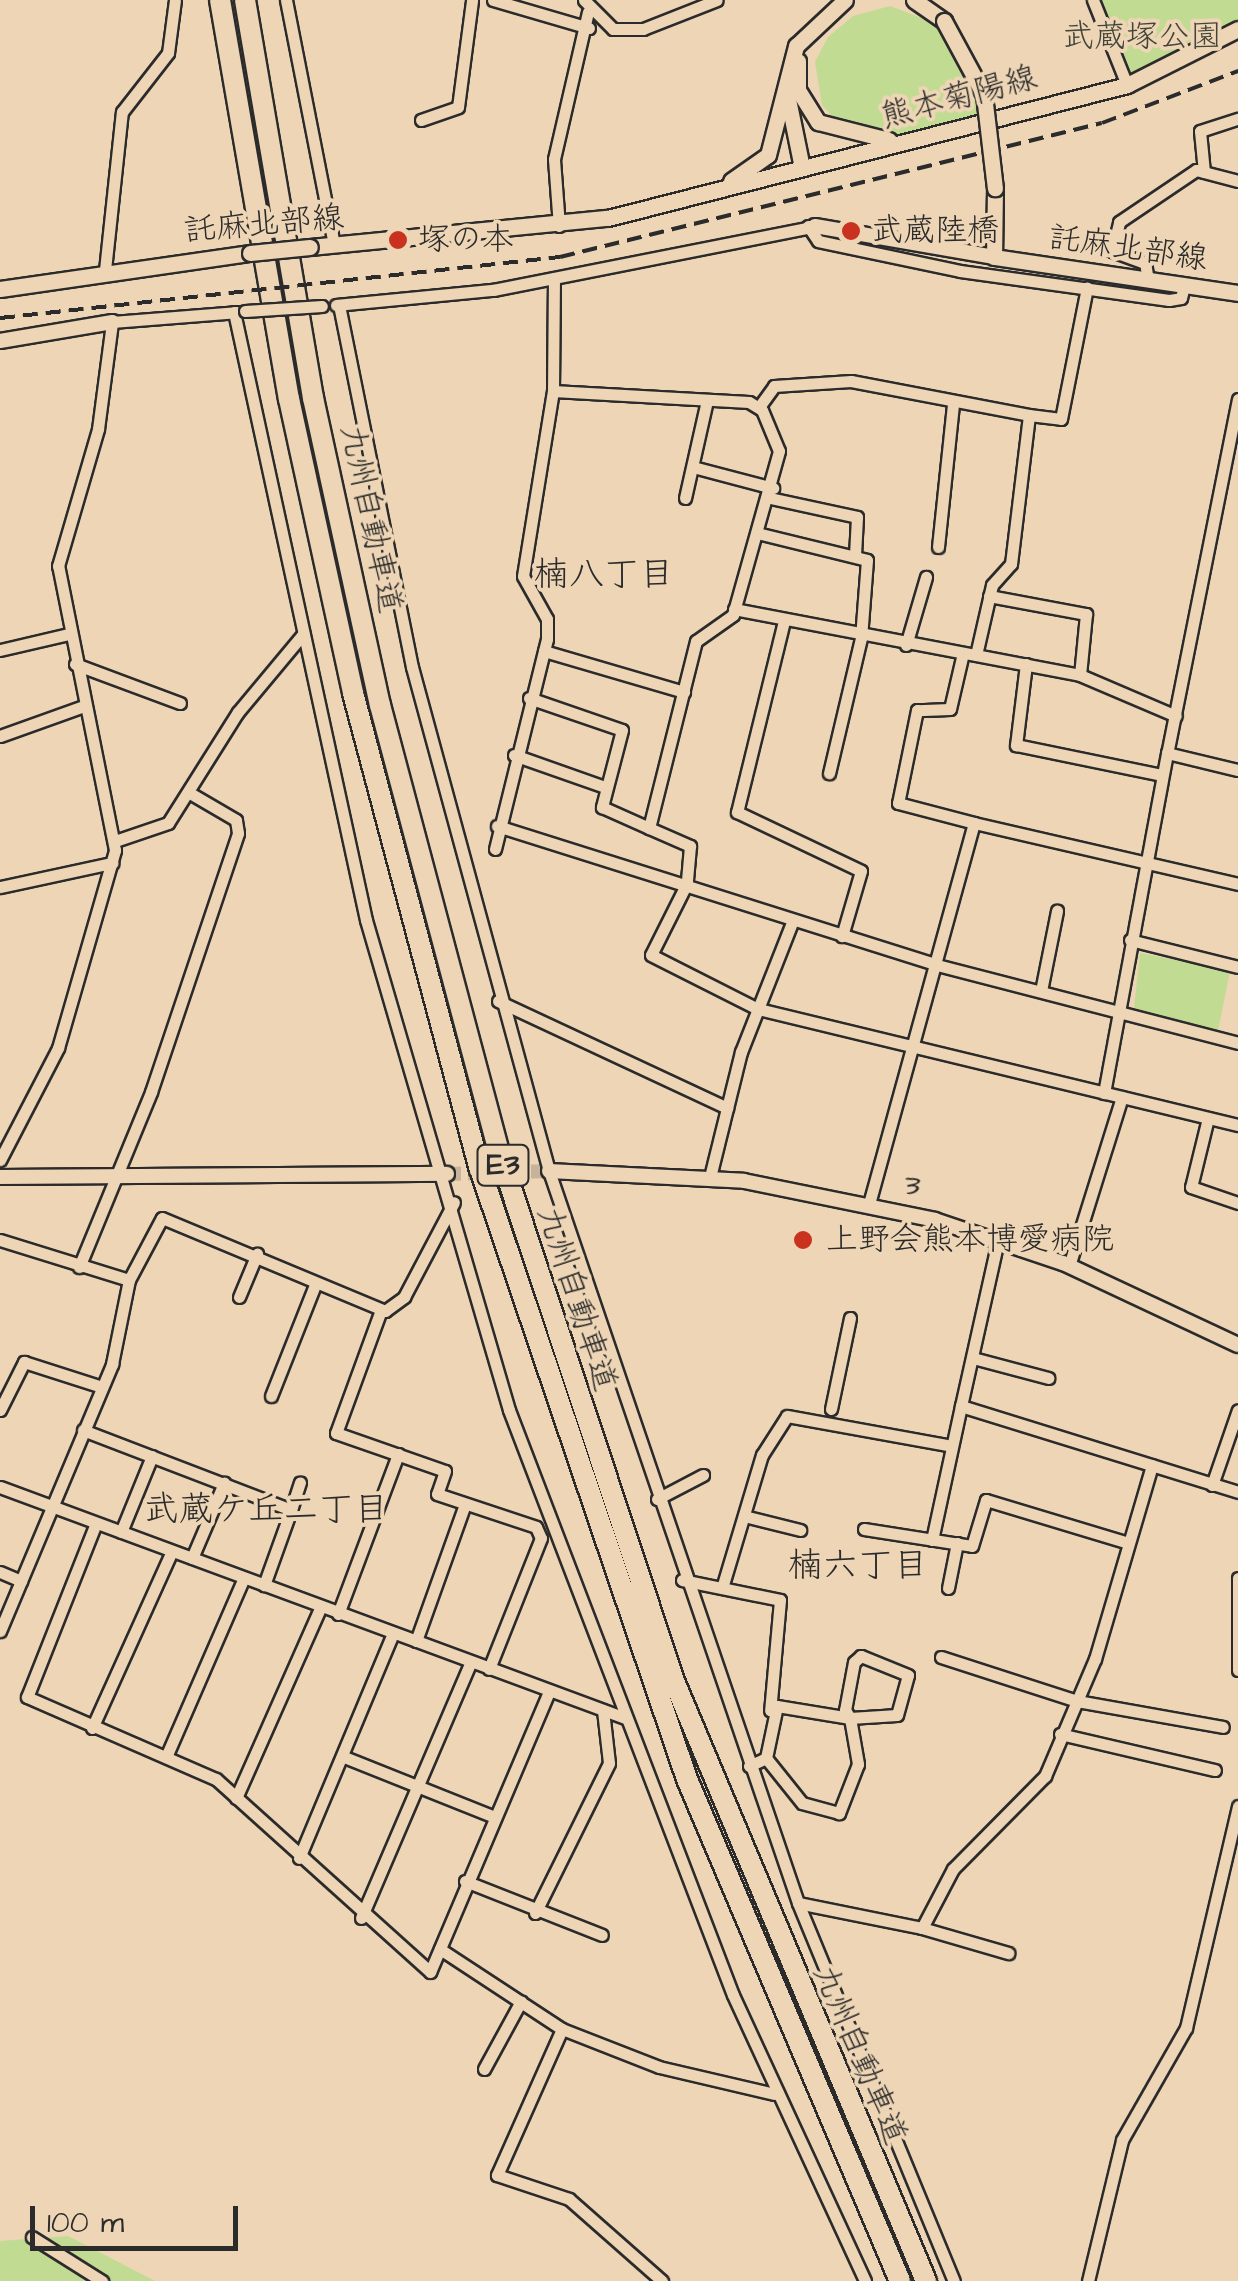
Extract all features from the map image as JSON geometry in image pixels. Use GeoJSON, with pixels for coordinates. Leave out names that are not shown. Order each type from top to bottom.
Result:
{"type":"FeatureCollection","features":[{"type":"Feature","properties":{"kind":"highway","name":"九州自動車道"},"geometry":{"type":"LineString","coordinates":[[220,0],[289,399],[353,693],[480,1169],[687,1779],[900,2281]]}},
{"type":"Feature","properties":{"kind":"highway","name":"九州自動車道"},"geometry":{"type":"LineString","coordinates":[[245,0],[313,398],[376,686],[500,1156],[674,1681],[926,2281]]}},
{"type":"Feature","properties":{"kind":"main road","name":"託麻北部線"},"geometry":{"type":"LineString","coordinates":[[710,192],[768,155],[789,64],[809,28],[845,0]]}},
{"type":"Feature","properties":{"kind":"main road"},"geometry":{"type":"LineString","coordinates":[[914,0],[944,22],[984,96],[994,188],[994,256]]}},
{"type":"Feature","properties":{"kind":"main road"},"geometry":{"type":"LineString","coordinates":[[809,28],[796,72],[810,114],[833,131],[902,142]]}},
{"type":"Feature","properties":{"kind":"main road","name":"熊本菊陽線"},"geometry":{"type":"LineString","coordinates":[[802,168],[1127,85],[1238,29]]}},
{"type":"Feature","properties":{"kind":"main road"},"geometry":{"type":"LineString","coordinates":[[789,64],[802,168]]}},
{"type":"Feature","properties":{"kind":"main road","name":"託麻北部線"},"geometry":{"type":"LineString","coordinates":[[0,289],[105,270],[250,253],[559,226],[802,168]]}},
{"type":"Feature","properties":{"kind":"main road","name":"託麻北部線"},"geometry":{"type":"LineString","coordinates":[[994,256],[1238,292]]}},
{"type":"Feature","properties":{"kind":"street"},"geometry":{"type":"LineString","coordinates":[[105,270],[122,112],[168,52],[175,0]]}},
{"type":"Feature","properties":{"kind":"street"},"geometry":{"type":"LineString","coordinates":[[286,0],[334,245]]}},
{"type":"Feature","properties":{"kind":"street"},"geometry":{"type":"LineString","coordinates":[[422,120],[458,107],[472,0]]}},
{"type":"Feature","properties":{"kind":"street"},"geometry":{"type":"LineString","coordinates":[[493,0],[589,28]]}},
{"type":"Feature","properties":{"kind":"street"},"geometry":{"type":"LineString","coordinates":[[586,6],[613,29],[643,30],[718,0]]}},
{"type":"Feature","properties":{"kind":"street"},"geometry":{"type":"LineString","coordinates":[[1093,0],[1127,85]]}},
{"type":"Feature","properties":{"kind":"street"},"geometry":{"type":"LineString","coordinates":[[559,226],[554,159],[589,28],[586,6]]}},
{"type":"Feature","properties":{"kind":"street"},"geometry":{"type":"LineString","coordinates":[[1204,172],[1200,131],[1238,118]]}},
{"type":"Feature","properties":{"kind":"street"},"geometry":{"type":"LineString","coordinates":[[1148,281],[1145,263],[1112,250],[1111,234],[1174,178],[1204,172],[1238,181]]}},
{"type":"Feature","properties":{"kind":"street"},"geometry":{"type":"LineString","coordinates":[[812,226],[818,241],[1087,288],[1168,300],[1184,286]]}},
{"type":"Feature","properties":{"kind":"street"},"geometry":{"type":"LineString","coordinates":[[0,341],[112,322],[339,305],[554,278],[812,226],[994,256]]}},
{"type":"Feature","properties":{"kind":"street"},"geometry":{"type":"LineString","coordinates":[[495,849],[514,756],[544,651],[547,619],[523,576],[552,391],[554,278]]}},
{"type":"Feature","properties":{"kind":"street"},"geometry":{"type":"LineString","coordinates":[[759,407],[774,386],[852,380],[902,385],[920,401],[1060,419],[1087,288]]}},
{"type":"Feature","properties":{"kind":"street"},"geometry":{"type":"LineString","coordinates":[[339,305],[408,648],[498,1001],[549,1170],[682,1580],[798,1904],[954,2281]]}},
{"type":"Feature","properties":{"kind":"street"},"geometry":{"type":"LineString","coordinates":[[240,312],[303,634],[366,920],[447,1174],[509,1410],[625,1718],[774,2094],[864,2281]]}},
{"type":"Feature","properties":{"kind":"street"},"geometry":{"type":"LineString","coordinates":[[0,1160],[58,1048],[112,864],[115,840],[75,664],[58,566],[98,429],[112,322]]}},
{"type":"Feature","properties":{"kind":"street"},"geometry":{"type":"LineString","coordinates":[[552,391],[759,407]]}},
{"type":"Feature","properties":{"kind":"street"},"geometry":{"type":"LineString","coordinates":[[1104,1093],[1143,860],[1176,716],[1238,399]]}},
{"type":"Feature","properties":{"kind":"street"},"geometry":{"type":"LineString","coordinates":[[686,498],[707,400]]}},
{"type":"Feature","properties":{"kind":"street"},"geometry":{"type":"LineString","coordinates":[[938,547],[953,405]]}},
{"type":"Feature","properties":{"kind":"street"},"geometry":{"type":"LineString","coordinates":[[649,828],[696,641],[734,609],[771,493],[779,451],[759,407]]}},
{"type":"Feature","properties":{"kind":"street"},"geometry":{"type":"LineString","coordinates":[[1029,415],[1010,564],[989,596],[950,709],[917,710],[898,803],[1238,884]]}},
{"type":"Feature","properties":{"kind":"street"},"geometry":{"type":"LineString","coordinates":[[694,467],[857,517],[855,554]]}},
{"type":"Feature","properties":{"kind":"street"},"geometry":{"type":"LineString","coordinates":[[757,533],[855,554],[868,563],[861,638],[830,774]]}},
{"type":"Feature","properties":{"kind":"street"},"geometry":{"type":"LineString","coordinates":[[906,645],[926,578]]}},
{"type":"Feature","properties":{"kind":"street"},"geometry":{"type":"LineString","coordinates":[[989,596],[1086,614],[1080,675]]}},
{"type":"Feature","properties":{"kind":"street"},"geometry":{"type":"LineString","coordinates":[[734,609],[861,638],[1080,675],[1176,716]]}},
{"type":"Feature","properties":{"kind":"street"},"geometry":{"type":"LineString","coordinates":[[784,621],[737,812],[860,872],[842,936]]}},
{"type":"Feature","properties":{"kind":"street"},"geometry":{"type":"LineString","coordinates":[[0,650],[70,634]]}},
{"type":"Feature","properties":{"kind":"street"},"geometry":{"type":"LineString","coordinates":[[115,840],[163,827],[193,795],[238,712],[303,634]]}},
{"type":"Feature","properties":{"kind":"street"},"geometry":{"type":"LineString","coordinates":[[544,651],[684,692]]}},
{"type":"Feature","properties":{"kind":"street"},"geometry":{"type":"LineString","coordinates":[[75,664],[180,704]]}},
{"type":"Feature","properties":{"kind":"street"},"geometry":{"type":"LineString","coordinates":[[1026,664],[1016,745],[1162,775]]}},
{"type":"Feature","properties":{"kind":"street"},"geometry":{"type":"LineString","coordinates":[[530,698],[622,730],[606,787],[606,814],[690,846],[687,883],[651,955],[758,1010],[1238,1125]]}},
{"type":"Feature","properties":{"kind":"street"},"geometry":{"type":"LineString","coordinates":[[0,736],[84,706]]}},
{"type":"Feature","properties":{"kind":"street"},"geometry":{"type":"LineString","coordinates":[[1167,753],[1238,770]]}},
{"type":"Feature","properties":{"kind":"street"},"geometry":{"type":"LineString","coordinates":[[514,756],[606,787]]}},
{"type":"Feature","properties":{"kind":"street"},"geometry":{"type":"LineString","coordinates":[[79,1267],[116,1176],[238,833],[236,820],[193,795]]}},
{"type":"Feature","properties":{"kind":"street"},"geometry":{"type":"LineString","coordinates":[[869,1204],[908,1045],[938,965],[974,823]]}},
{"type":"Feature","properties":{"kind":"street"},"geometry":{"type":"LineString","coordinates":[[498,826],[938,965],[1238,1043]]}},
{"type":"Feature","properties":{"kind":"street"},"geometry":{"type":"LineString","coordinates":[[0,888],[112,864]]}},
{"type":"Feature","properties":{"kind":"street"},"geometry":{"type":"LineString","coordinates":[[1041,990],[1056,911]]}},
{"type":"Feature","properties":{"kind":"street"},"geometry":{"type":"LineString","coordinates":[[710,1177],[758,1010],[793,920]]}},
{"type":"Feature","properties":{"kind":"street"},"geometry":{"type":"LineString","coordinates":[[1130,940],[1238,968]]}},
{"type":"Feature","properties":{"kind":"street"},"geometry":{"type":"LineString","coordinates":[[498,1001],[728,1108]]}},
{"type":"Feature","properties":{"kind":"street"},"geometry":{"type":"LineString","coordinates":[[1069,1266],[1122,1098]]}},
{"type":"Feature","properties":{"kind":"street"},"geometry":{"type":"LineString","coordinates":[[1208,1118],[1190,1187],[1238,1203]]}},
{"type":"Feature","properties":{"kind":"street","name":"3"},"geometry":{"type":"LineString","coordinates":[[549,1170],[710,1177],[869,1204],[1069,1266],[1238,1345]]}},
{"type":"Feature","properties":{"kind":"street"},"geometry":{"type":"LineString","coordinates":[[0,1177],[447,1174]]}},
{"type":"Feature","properties":{"kind":"street"},"geometry":{"type":"LineString","coordinates":[[454,1202],[404,1298],[382,1310],[336,1433],[446,1471],[437,1494],[536,1526],[540,1538],[489,1669]]}},
{"type":"Feature","properties":{"kind":"street"},"geometry":{"type":"LineString","coordinates":[[0,1631],[102,1387],[128,1280],[162,1218],[257,1254],[315,1285],[382,1310]]}},
{"type":"Feature","properties":{"kind":"street"},"geometry":{"type":"LineString","coordinates":[[0,1240],[128,1280]]}},
{"type":"Feature","properties":{"kind":"street"},"geometry":{"type":"LineString","coordinates":[[932,1540],[946,1445],[961,1406],[998,1241]]}},
{"type":"Feature","properties":{"kind":"street"},"geometry":{"type":"LineString","coordinates":[[240,1297],[257,1254]]}},
{"type":"Feature","properties":{"kind":"street"},"geometry":{"type":"LineString","coordinates":[[271,1396],[315,1285]]}},
{"type":"Feature","properties":{"kind":"street"},"geometry":{"type":"LineString","coordinates":[[831,1409],[850,1318]]}},
{"type":"Feature","properties":{"kind":"street"},"geometry":{"type":"LineString","coordinates":[[973,1358],[1048,1378]]}},
{"type":"Feature","properties":{"kind":"street"},"geometry":{"type":"LineString","coordinates":[[0,1410],[24,1362],[102,1387]]}},
{"type":"Feature","properties":{"kind":"street"},"geometry":{"type":"LineString","coordinates":[[961,1406],[1238,1492]]}},
{"type":"Feature","properties":{"kind":"street"},"geometry":{"type":"LineString","coordinates":[[1212,1485],[1238,1410]]}},
{"type":"Feature","properties":{"kind":"street"},"geometry":{"type":"LineString","coordinates":[[722,1588],[762,1454],[787,1416],[946,1445]]}},
{"type":"Feature","properties":{"kind":"street"},"geometry":{"type":"LineString","coordinates":[[82,1430],[291,1510]]}},
{"type":"Feature","properties":{"kind":"street"},"geometry":{"type":"LineString","coordinates":[[338,1614],[398,1454]]}},
{"type":"Feature","properties":{"kind":"street"},"geometry":{"type":"LineString","coordinates":[[122,1532],[152,1456]]}},
{"type":"Feature","properties":{"kind":"street"},"geometry":{"type":"LineString","coordinates":[[922,1928],[953,1868],[1044,1776],[1077,1702],[1152,1465]]}},
{"type":"Feature","properties":{"kind":"street"},"geometry":{"type":"LineString","coordinates":[[657,1499],[704,1475]]}},
{"type":"Feature","properties":{"kind":"street"},"geometry":{"type":"LineString","coordinates":[[264,1586],[300,1482]]}},
{"type":"Feature","properties":{"kind":"street"},"geometry":{"type":"LineString","coordinates":[[192,1558],[224,1484]]}},
{"type":"Feature","properties":{"kind":"street"},"geometry":{"type":"LineString","coordinates":[[0,1487],[470,1664],[625,1718]]}},
{"type":"Feature","properties":{"kind":"street"},"geometry":{"type":"LineString","coordinates":[[864,1529],[972,1546],[986,1500],[1128,1543]]}},
{"type":"Feature","properties":{"kind":"street"},"geometry":{"type":"LineString","coordinates":[[416,1641],[466,1504]]}},
{"type":"Feature","properties":{"kind":"street"},"geometry":{"type":"LineString","coordinates":[[744,1516],[800,1530]]}},
{"type":"Feature","properties":{"kind":"street"},"geometry":{"type":"LineString","coordinates":[[96,1523],[25,1689],[38,1707],[166,1758],[236,1798],[361,1918],[430,1972],[492,1816],[549,1692]]}},
{"type":"Feature","properties":{"kind":"street"},"geometry":{"type":"LineString","coordinates":[[948,1588],[957,1544]]}},
{"type":"Feature","properties":{"kind":"street"},"geometry":{"type":"LineString","coordinates":[[92,1728],[172,1551]]}},
{"type":"Feature","properties":{"kind":"street"},"geometry":{"type":"LineString","coordinates":[[0,1572],[21,1581]]}},
{"type":"Feature","properties":{"kind":"street"},"geometry":{"type":"LineString","coordinates":[[166,1758],[244,1578]]}},
{"type":"Feature","properties":{"kind":"street"},"geometry":{"type":"LineString","coordinates":[[1238,1578],[1238,1670]]}},
{"type":"Feature","properties":{"kind":"street"},"geometry":{"type":"LineString","coordinates":[[682,1580],[780,1600],[770,1711],[766,1758],[802,1803],[838,1813],[858,1764],[850,1718],[861,1656],[908,1675],[897,1715],[850,1718],[770,1711]]}},
{"type":"Feature","properties":{"kind":"street"},"geometry":{"type":"LineString","coordinates":[[236,1798],[320,1608]]}},
{"type":"Feature","properties":{"kind":"street"},"geometry":{"type":"LineString","coordinates":[[299,1858],[394,1633]]}},
{"type":"Feature","properties":{"kind":"street"},"geometry":{"type":"LineString","coordinates":[[941,1657],[1077,1702],[1223,1728]]}},
{"type":"Feature","properties":{"kind":"street"},"geometry":{"type":"LineString","coordinates":[[361,1918],[470,1664]]}},
{"type":"Feature","properties":{"kind":"street"},"geometry":{"type":"LineString","coordinates":[[534,1913],[608,1764],[603,1710]]}},
{"type":"Feature","properties":{"kind":"street"},"geometry":{"type":"LineString","coordinates":[[1060,1734],[1215,1770]]}},
{"type":"Feature","properties":{"kind":"street"},"geometry":{"type":"LineString","coordinates":[[344,1756],[492,1816]]}},
{"type":"Feature","properties":{"kind":"street"},"geometry":{"type":"LineString","coordinates":[[749,1766],[766,1758]]}},
{"type":"Feature","properties":{"kind":"street"},"geometry":{"type":"LineString","coordinates":[[1088,2281],[1122,2140],[1186,2028],[1234,1852],[1238,1806]]}},
{"type":"Feature","properties":{"kind":"street"},"geometry":{"type":"LineString","coordinates":[[465,1881],[534,1913],[602,1935]]}},
{"type":"Feature","properties":{"kind":"street"},"geometry":{"type":"LineString","coordinates":[[798,1904],[922,1928],[1008,1953]]}},
{"type":"Feature","properties":{"kind":"street"},"geometry":{"type":"LineString","coordinates":[[440,1948],[562,2028],[658,2067],[774,2094]]}},
{"type":"Feature","properties":{"kind":"street"},"geometry":{"type":"LineString","coordinates":[[484,2069],[521,2001]]}},
{"type":"Feature","properties":{"kind":"street"},"geometry":{"type":"LineString","coordinates":[[562,2028],[497,2176],[569,2200],[662,2281]]}},
{"type":"Feature","properties":{"kind":"street"},"geometry":{"type":"LineString","coordinates":[[32,2237],[102,2281]]}},
{"type":"Feature","properties":{"kind":"green space","name":"武蔵塚公園"},"geometry":{"type":"Polygon","coordinates":[[[1093,0],[1238,0],[1238,24],[1127,85],[1093,0]]]}},
{"type":"Feature","properties":{"kind":"green space"},"geometry":{"type":"Polygon","coordinates":[[[890,6],[940,25],[971,72],[982,115],[899,136],[844,130],[822,105],[815,62],[828,37],[853,16],[890,6]]]}},
{"type":"Feature","properties":{"kind":"green space"},"geometry":{"type":"Polygon","coordinates":[[[1140,953],[1230,971],[1218,1031],[1134,1008],[1140,953]]]}},
{"type":"Feature","properties":{"kind":"green space"},"geometry":{"type":"Polygon","coordinates":[[[68,2236],[155,2281],[0,2281],[0,2241],[68,2236]]]}},
{"type":"Feature","properties":{"kind":"tunnel"},"geometry":{"type":"LineString","coordinates":[[447,1174],[549,1171]]}},
{"type":"Feature","properties":{"kind":"railway"},"geometry":{"type":"LineString","coordinates":[[0,318],[560,257],[1102,123],[1238,71]]}},
{"type":"Feature","properties":{"kind":"place","name":"武蔵陸橋"},"geometry":{"type":"Point","coordinates":[851,231]}},
{"type":"Feature","properties":{"kind":"place","name":"塚の本"},"geometry":{"type":"Point","coordinates":[398,240]}},
{"type":"Feature","properties":{"kind":"place","name":"上野会熊本博愛病院"},"geometry":{"type":"Point","coordinates":[803,1240]}},
{"type":"Feature","properties":{"kind":"district","name":"楠八丁目"},"geometry":{"type":"Point","coordinates":[604,575]}},
{"type":"Feature","properties":{"kind":"district","name":"武蔵ケ丘二丁目"},"geometry":{"type":"Point","coordinates":[266,1510]}},
{"type":"Feature","properties":{"kind":"district","name":"楠六丁目"},"geometry":{"type":"Point","coordinates":[858,1566]}}]}
